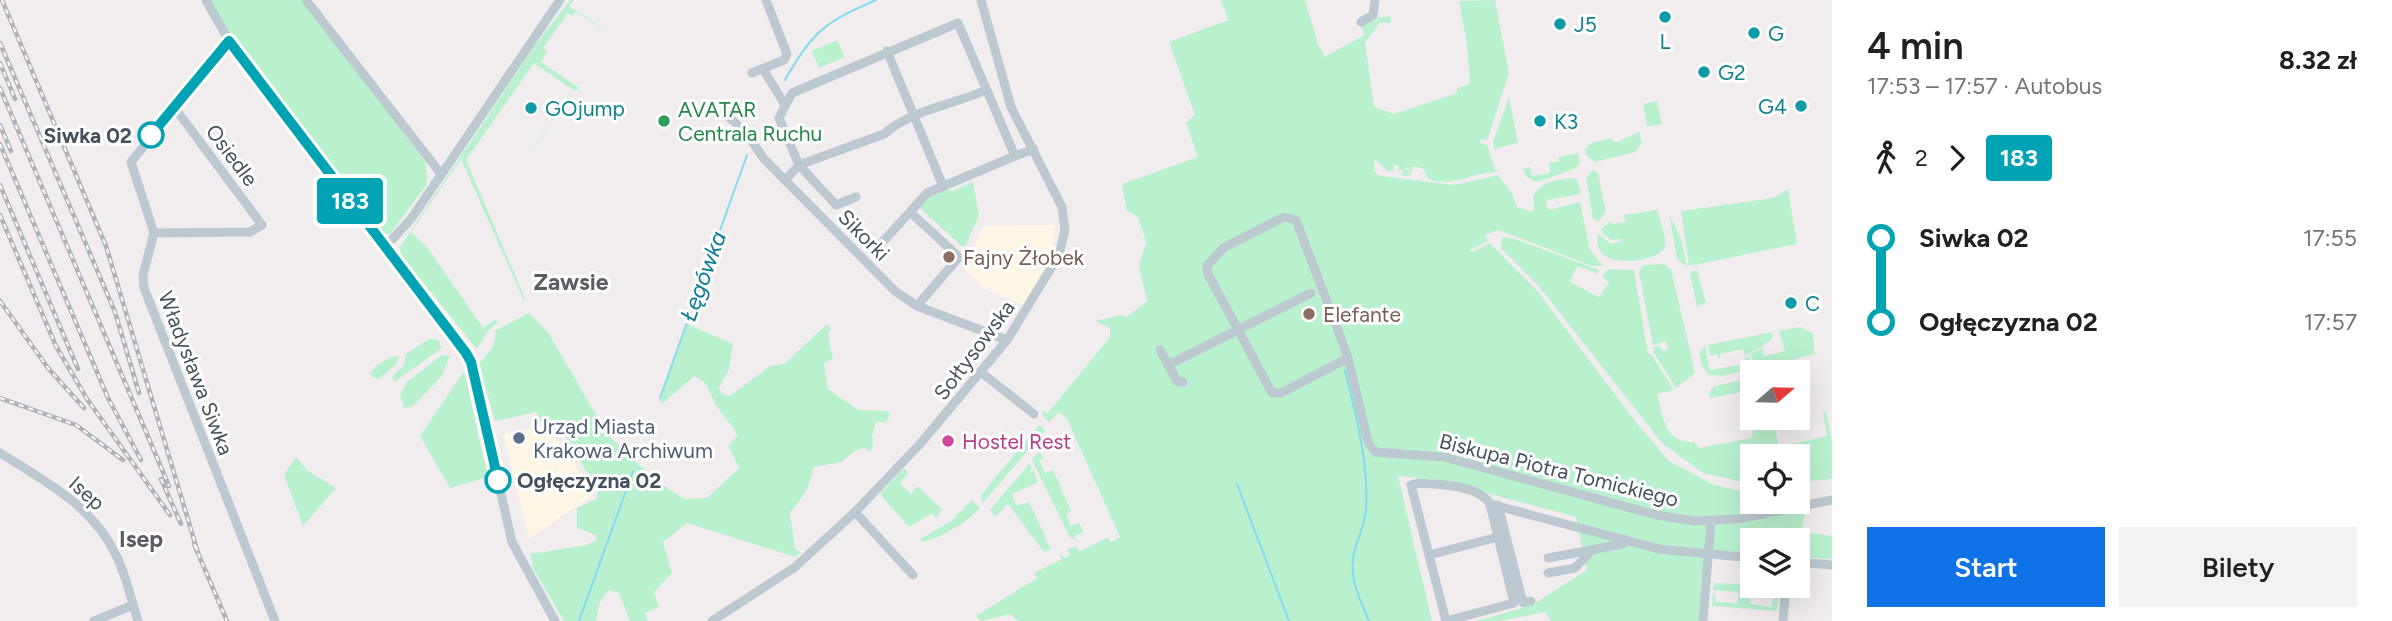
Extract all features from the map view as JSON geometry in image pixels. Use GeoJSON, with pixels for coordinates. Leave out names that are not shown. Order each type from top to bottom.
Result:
{"type":"FeatureCollection","features":[{"type":"Feature","properties":{"kind":"street"},"geometry":{"type":"LineString","coordinates":[[206,0],[229,41],[471,362],[512,542],[555,621]]}},
{"type":"Feature","properties":{"kind":"street"},"geometry":{"type":"LineString","coordinates":[[306,0],[441,174]]}},
{"type":"Feature","properties":{"kind":"street"},"geometry":{"type":"LineString","coordinates":[[386,246],[404,228],[560,0]]}},
{"type":"Feature","properties":{"kind":"street"},"geometry":{"type":"LineString","coordinates":[[752,73],[784,60],[787,54],[766,0]]}},
{"type":"Feature","properties":{"kind":"street","name":"Sołtysowska"},"geometry":{"type":"LineString","coordinates":[[712,621],[795,568],[855,512],[948,414],[982,373],[1007,340],[1055,262],[1065,235],[1060,201],[1006,96],[981,0]]}},
{"type":"Feature","properties":{"kind":"street"},"geometry":{"type":"LineString","coordinates":[[1362,22],[1373,15],[1375,0]]}},
{"type":"Feature","properties":{"kind":"street"},"geometry":{"type":"LineString","coordinates":[[856,197],[836,205],[799,166],[779,118],[785,105],[797,89],[958,23],[1015,156]]}},
{"type":"Feature","properties":{"kind":"street"},"geometry":{"type":"LineString","coordinates":[[154,233],[131,160],[229,41]]}},
{"type":"Feature","properties":{"kind":"street"},"geometry":{"type":"LineString","coordinates":[[887,51],[943,186]]}},
{"type":"Feature","properties":{"kind":"street"},"geometry":{"type":"LineString","coordinates":[[763,69],[785,105]]}},
{"type":"Feature","properties":{"kind":"street"},"geometry":{"type":"LineString","coordinates":[[785,180],[799,166],[884,134],[894,125],[958,98],[986,90]]}},
{"type":"Feature","properties":{"kind":"street","name":"Osiedle"},"geometry":{"type":"LineString","coordinates":[[154,233],[250,232],[262,225],[174,107]]}},
{"type":"Feature","properties":{"kind":"street","name":"Sikorki"},"geometry":{"type":"LineString","coordinates":[[725,113],[785,180],[895,291],[916,306],[1007,340]]}},
{"type":"Feature","properties":{"kind":"street"},"geometry":{"type":"LineString","coordinates":[[878,247],[927,193],[1034,149]]}},
{"type":"Feature","properties":{"kind":"street"},"geometry":{"type":"LineString","coordinates":[[910,212],[959,257],[916,306]]}},
{"type":"Feature","properties":{"kind":"street","name":"Biskupa Piotra Tomickiego"},"geometry":{"type":"LineString","coordinates":[[1348,358],[1274,394],[1268,389],[1237,330],[1208,274],[1207,266],[1223,248],[1284,217],[1296,220],[1348,358],[1368,442],[1375,452],[1444,457],[1583,492],[1656,515],[1711,521],[1832,500]]}},
{"type":"Feature","properties":{"kind":"street","name":"Władysława Siwka"},"geometry":{"type":"LineString","coordinates":[[154,233],[143,275],[144,288],[275,621]]}},
{"type":"Feature","properties":{"kind":"street"},"geometry":{"type":"LineString","coordinates":[[1168,365],[1311,293]]}},
{"type":"Feature","properties":{"kind":"street"},"geometry":{"type":"LineString","coordinates":[[1160,350],[1177,381],[1183,382]]}},
{"type":"Feature","properties":{"kind":"street"},"geometry":{"type":"LineString","coordinates":[[982,373],[1034,414]]}},
{"type":"Feature","properties":{"kind":"street","name":"Isep"},"geometry":{"type":"LineString","coordinates":[[0,453],[74,500],[91,516],[115,553],[138,621]]}},
{"type":"Feature","properties":{"kind":"street"},"geometry":{"type":"LineString","coordinates":[[1494,505],[1498,537],[1514,603],[1446,621],[1411,485],[1460,488],[1483,495],[1494,505],[1660,549],[1740,557]]}},
{"type":"Feature","properties":{"kind":"street"},"geometry":{"type":"LineString","coordinates":[[1494,505],[1523,603],[1531,601]]}},
{"type":"Feature","properties":{"kind":"street"},"geometry":{"type":"LineString","coordinates":[[855,512],[913,575]]}},
{"type":"Feature","properties":{"kind":"street"},"geometry":{"type":"LineString","coordinates":[[1703,621],[1711,521]]}},
{"type":"Feature","properties":{"kind":"street"},"geometry":{"type":"LineString","coordinates":[[1429,555],[1498,537]]}},
{"type":"Feature","properties":{"kind":"street"},"geometry":{"type":"LineString","coordinates":[[1548,558],[1623,544],[1624,539]]}},
{"type":"Feature","properties":{"kind":"street"},"geometry":{"type":"LineString","coordinates":[[1548,573],[1575,568],[1592,550]]}},
{"type":"Feature","properties":{"kind":"street"},"geometry":{"type":"LineString","coordinates":[[1810,563],[1832,565]]}},
{"type":"Feature","properties":{"kind":"street"},"geometry":{"type":"LineString","coordinates":[[1783,621],[1785,598]]}},
{"type":"Feature","properties":{"kind":"street"},"geometry":{"type":"LineString","coordinates":[[94,621],[132,604]]}},
{"type":"Feature","properties":{"kind":"street","name":"Sołtysowska"},"geometry":{"type":"LineString","coordinates":[[723,621],[734,609]]}},
{"type":"Feature","properties":{"kind":"shaded area"},"geometry":{"type":"Polygon","coordinates":[[[1055,225],[1051,254],[1024,305],[985,289],[964,270],[983,226],[1055,225]]]}},
{"type":"Feature","properties":{"kind":"shaded area"},"geometry":{"type":"Polygon","coordinates":[[[544,426],[569,452],[593,495],[529,539],[503,434],[544,426]]]}},
{"type":"Feature","properties":{"kind":"green space"},"geometry":{"type":"Polygon","coordinates":[[[209,0],[302,0],[426,163],[427,184],[391,233],[382,235],[291,121],[247,62],[209,0]]]}},
{"type":"Feature","properties":{"kind":"green space"},"geometry":{"type":"Polygon","coordinates":[[[570,0],[574,0],[569,6],[613,35],[575,12],[572,16],[568,13],[543,48],[547,52],[541,62],[578,87],[576,91],[573,89],[520,168],[572,89],[534,63],[466,160],[525,303],[461,159],[411,232],[427,247],[483,328],[496,319],[498,322],[488,331],[477,349],[401,255],[400,247],[536,44],[570,0]]]}},
{"type":"Feature","properties":{"kind":"green space"},"geometry":{"type":"Polygon","coordinates":[[[1221,0],[1305,0],[1318,44],[1325,57],[1364,35],[1362,26],[1375,18],[1391,16],[1391,23],[1380,23],[1365,42],[1374,107],[1394,114],[1457,93],[1457,88],[1470,84],[1467,44],[1459,1],[1495,0],[1509,73],[1487,140],[1481,139],[1480,143],[1487,145],[1496,172],[1446,182],[1428,179],[1424,169],[1413,166],[1410,177],[1409,167],[1405,168],[1409,171],[1408,176],[1402,176],[1403,171],[1400,170],[1398,174],[1399,166],[1394,164],[1394,170],[1389,172],[1375,159],[1374,171],[1380,176],[1454,185],[1498,175],[1512,193],[1517,207],[1533,212],[1534,195],[1541,187],[1560,180],[1577,179],[1581,194],[1546,200],[1548,210],[1580,202],[1590,250],[1603,266],[1592,266],[1499,230],[1485,235],[1488,241],[1469,250],[1472,252],[1490,243],[1538,292],[1635,421],[1669,461],[1714,485],[1740,491],[1740,514],[1805,514],[1802,528],[1740,528],[1740,552],[1705,550],[1699,621],[1551,621],[1545,612],[1500,621],[1477,621],[1532,605],[1587,570],[1576,517],[1438,480],[1398,476],[1432,621],[1019,621],[1010,614],[981,621],[976,616],[1037,578],[1034,573],[1062,559],[1060,554],[1065,558],[1070,555],[1067,550],[1076,546],[1079,552],[1108,537],[1111,542],[1120,537],[1067,419],[1059,412],[1049,422],[1043,416],[1043,410],[1047,414],[1110,337],[1110,328],[1095,321],[1121,315],[1127,317],[1147,301],[1139,266],[1146,242],[1138,217],[1127,211],[1122,184],[1198,157],[1186,123],[1195,115],[1169,42],[1228,20],[1221,0]]]}},
{"type":"Feature","properties":{"kind":"green space"},"geometry":{"type":"Polygon","coordinates":[[[837,40],[845,57],[819,68],[812,51],[837,40]]]}},
{"type":"Feature","properties":{"kind":"green space"},"geometry":{"type":"Polygon","coordinates":[[[1509,97],[1518,143],[1497,148],[1495,151],[1493,142],[1509,97]]]}},
{"type":"Feature","properties":{"kind":"green space"},"geometry":{"type":"Polygon","coordinates":[[[1657,101],[1662,124],[1647,127],[1643,104],[1657,101]]]}},
{"type":"Feature","properties":{"kind":"green space"},"geometry":{"type":"Polygon","coordinates":[[[1639,132],[1642,143],[1635,152],[1595,162],[1586,155],[1585,149],[1591,143],[1612,138],[1615,143],[1639,132]]]}},
{"type":"Feature","properties":{"kind":"green space"},"geometry":{"type":"Polygon","coordinates":[[[1578,153],[1580,162],[1576,168],[1538,182],[1528,178],[1523,169],[1530,167],[1532,176],[1550,173],[1549,163],[1559,161],[1559,157],[1578,153]]]}},
{"type":"Feature","properties":{"kind":"green space"},"geometry":{"type":"Polygon","coordinates":[[[1592,170],[1598,173],[1606,212],[1598,222],[1593,218],[1586,178],[1592,170]]]}},
{"type":"Feature","properties":{"kind":"green space"},"geometry":{"type":"Polygon","coordinates":[[[973,182],[979,216],[964,248],[919,207],[929,197],[946,189],[952,191],[973,182]]]}},
{"type":"Feature","properties":{"kind":"green space"},"geometry":{"type":"Polygon","coordinates":[[[1788,189],[1797,244],[1689,266],[1681,211],[1773,198],[1788,189]]]}},
{"type":"Feature","properties":{"kind":"green space"},"geometry":{"type":"Polygon","coordinates":[[[1657,210],[1665,239],[1665,247],[1661,252],[1641,260],[1615,260],[1605,256],[1598,247],[1598,234],[1611,244],[1622,241],[1611,240],[1602,233],[1601,229],[1611,221],[1612,224],[1625,222],[1624,215],[1657,210]]]}},
{"type":"Feature","properties":{"kind":"green space"},"geometry":{"type":"Polygon","coordinates":[[[1669,214],[1681,239],[1687,267],[1677,259],[1669,214]]]}},
{"type":"Feature","properties":{"kind":"green space"},"geometry":{"type":"Polygon","coordinates":[[[1502,237],[1515,239],[1599,270],[1598,274],[1577,266],[1570,282],[1599,297],[1609,282],[1602,277],[1609,269],[1634,270],[1648,354],[1651,354],[1674,390],[1657,394],[1671,434],[1677,439],[1694,442],[1699,448],[1751,438],[1754,430],[1775,430],[1778,444],[1740,444],[1740,481],[1703,473],[1662,443],[1537,284],[1501,248],[1502,237]]]}},
{"type":"Feature","properties":{"kind":"green space"},"geometry":{"type":"Polygon","coordinates":[[[1664,264],[1671,269],[1695,373],[1676,388],[1654,353],[1653,347],[1660,346],[1662,351],[1668,350],[1666,341],[1653,345],[1639,272],[1643,265],[1664,264]]]}},
{"type":"Feature","properties":{"kind":"green space"},"geometry":{"type":"Polygon","coordinates":[[[1697,270],[1706,303],[1697,307],[1690,272],[1697,270]]]}},
{"type":"Feature","properties":{"kind":"green space"},"geometry":{"type":"Polygon","coordinates":[[[529,313],[549,334],[608,435],[641,467],[685,499],[707,498],[739,468],[728,446],[737,436],[736,432],[703,381],[694,376],[662,404],[660,401],[687,324],[733,344],[729,369],[719,388],[721,393],[730,396],[770,366],[784,364],[827,324],[831,329],[828,334],[833,359],[824,363],[828,389],[858,410],[887,411],[890,414],[886,423],[876,421],[872,437],[873,448],[869,452],[866,448],[856,450],[841,462],[814,467],[807,490],[790,513],[795,549],[801,553],[795,557],[687,523],[663,542],[672,573],[654,592],[659,607],[645,613],[648,621],[630,621],[619,593],[609,590],[600,602],[596,621],[564,621],[533,568],[530,554],[587,545],[596,540],[596,535],[577,528],[577,508],[596,499],[600,486],[586,471],[566,438],[542,424],[536,412],[495,421],[479,364],[493,345],[495,331],[529,313]]]}},
{"type":"Feature","properties":{"kind":"green space"},"geometry":{"type":"Polygon","coordinates":[[[1800,327],[1813,334],[1815,354],[1790,360],[1753,360],[1750,355],[1762,348],[1764,356],[1785,351],[1779,331],[1800,327]]]}},
{"type":"Feature","properties":{"kind":"green space"},"geometry":{"type":"Polygon","coordinates":[[[1772,332],[1773,337],[1770,340],[1748,354],[1744,355],[1743,349],[1720,354],[1720,360],[1717,354],[1710,356],[1708,345],[1772,332]]]}},
{"type":"Feature","properties":{"kind":"green space"},"geometry":{"type":"Polygon","coordinates":[[[429,339],[438,340],[442,348],[394,382],[392,377],[404,365],[406,354],[429,339]]]}},
{"type":"Feature","properties":{"kind":"green space"},"geometry":{"type":"Polygon","coordinates":[[[1705,346],[1710,370],[1740,365],[1740,372],[1709,375],[1702,366],[1699,352],[1705,346]]]}},
{"type":"Feature","properties":{"kind":"green space"},"geometry":{"type":"Polygon","coordinates":[[[442,355],[450,356],[441,377],[412,407],[404,408],[400,394],[407,382],[442,355]]]}},
{"type":"Feature","properties":{"kind":"green space"},"geometry":{"type":"Polygon","coordinates":[[[399,356],[396,364],[379,379],[372,377],[370,373],[379,364],[399,356]]]}},
{"type":"Feature","properties":{"kind":"green space"},"geometry":{"type":"Polygon","coordinates":[[[464,371],[488,477],[450,488],[420,436],[464,371]]]}},
{"type":"Feature","properties":{"kind":"green space"},"geometry":{"type":"Polygon","coordinates":[[[1740,381],[1740,392],[1710,398],[1709,392],[1714,386],[1740,381]]]}},
{"type":"Feature","properties":{"kind":"green space"},"geometry":{"type":"Polygon","coordinates":[[[1826,411],[1832,441],[1832,479],[1810,481],[1810,444],[1792,444],[1827,436],[1823,412],[1826,411]]]}},
{"type":"Feature","properties":{"kind":"green space"},"geometry":{"type":"Polygon","coordinates":[[[1039,425],[1045,430],[983,503],[981,495],[1039,425]]]}},
{"type":"Feature","properties":{"kind":"green space"},"geometry":{"type":"Polygon","coordinates":[[[1039,452],[1044,458],[1039,460],[1045,473],[1053,470],[1071,511],[1066,514],[1071,526],[1079,523],[1083,532],[1074,536],[1076,540],[1070,538],[1032,460],[1039,452]]]}},
{"type":"Feature","properties":{"kind":"green space"},"geometry":{"type":"Polygon","coordinates":[[[296,457],[308,471],[336,488],[303,526],[284,475],[296,457]]]}},
{"type":"Feature","properties":{"kind":"green space"},"geometry":{"type":"Polygon","coordinates":[[[1030,463],[1032,469],[1024,479],[1033,470],[1038,482],[1021,490],[1014,483],[1020,490],[1012,494],[1017,506],[1029,502],[1051,549],[1044,552],[1008,504],[995,517],[990,510],[1030,463]]]}},
{"type":"Feature","properties":{"kind":"green space"},"geometry":{"type":"Polygon","coordinates":[[[904,468],[908,473],[900,483],[911,494],[917,486],[942,509],[936,518],[932,513],[909,527],[880,494],[904,468]]]}},
{"type":"Feature","properties":{"kind":"green space"},"geometry":{"type":"Polygon","coordinates":[[[972,500],[980,508],[967,519],[954,529],[922,542],[920,539],[951,521],[972,500]]]}},
{"type":"Feature","properties":{"kind":"green space"},"geometry":{"type":"Polygon","coordinates":[[[1810,533],[1832,536],[1832,559],[1810,558],[1810,533]]]}},
{"type":"Feature","properties":{"kind":"green space"},"geometry":{"type":"Polygon","coordinates":[[[1714,583],[1740,584],[1740,598],[1751,598],[1750,604],[1771,607],[1774,598],[1778,598],[1777,611],[1712,606],[1713,592],[1717,602],[1738,603],[1739,592],[1713,590],[1714,583]]]}},
{"type":"Feature","properties":{"kind":"waterway","name":"Łęgówka"},"geometry":{"type":"LineString","coordinates":[[785,80],[804,50],[822,30],[844,15],[876,0]]}},
{"type":"Feature","properties":{"kind":"waterway","name":"Łęgówka"},"geometry":{"type":"LineString","coordinates":[[660,398],[747,155]]}},
{"type":"Feature","properties":{"kind":"waterway"},"geometry":{"type":"LineString","coordinates":[[1345,371],[1366,474],[1366,509],[1352,568],[1358,595],[1369,621]]}},
{"type":"Feature","properties":{"kind":"waterway","name":"Łęgówka"},"geometry":{"type":"LineString","coordinates":[[579,621],[633,471]]}},
{"type":"Feature","properties":{"kind":"waterway"},"geometry":{"type":"LineString","coordinates":[[1237,484],[1289,621]]}},
{"type":"Feature","properties":{"kind":"railway"},"geometry":{"type":"LineString","coordinates":[[2,0],[106,246],[198,553]]}},
{"type":"Feature","properties":{"kind":"railway"},"geometry":{"type":"LineString","coordinates":[[0,43],[115,312],[139,393]]}},
{"type":"Feature","properties":{"kind":"railway"},"geometry":{"type":"LineString","coordinates":[[0,63],[15,99]]}},
{"type":"Feature","properties":{"kind":"railway"},"geometry":{"type":"LineString","coordinates":[[0,88],[169,486]]}},
{"type":"Feature","properties":{"kind":"railway"},"geometry":{"type":"LineString","coordinates":[[0,125],[11,151]]}},
{"type":"Feature","properties":{"kind":"railway"},"geometry":{"type":"LineString","coordinates":[[0,144],[108,398],[141,460]]}},
{"type":"Feature","properties":{"kind":"railway"},"geometry":{"type":"LineString","coordinates":[[0,185],[78,369]]}},
{"type":"Feature","properties":{"kind":"railway"},"geometry":{"type":"LineString","coordinates":[[0,215],[56,346],[87,399],[170,515]]}},
{"type":"Feature","properties":{"kind":"railway"},"geometry":{"type":"LineString","coordinates":[[0,301],[48,368],[84,408]]}},
{"type":"Feature","properties":{"kind":"railway"},"geometry":{"type":"LineString","coordinates":[[0,398],[76,425],[123,460]]}},
{"type":"Feature","properties":{"kind":"railway"},"geometry":{"type":"LineString","coordinates":[[161,479],[181,524]]}},
{"type":"Feature","properties":{"kind":"railway"},"geometry":{"type":"LineString","coordinates":[[194,544],[227,621]]}},
{"type":"Feature","properties":{"kind":"bus line","name":"183"},"geometry":{"type":"LineString","coordinates":[[151,135],[229,41],[466,353],[471,362],[498,480]]}},
{"type":"Feature","properties":{"kind":"place","name":"L"},"geometry":{"type":"Point","coordinates":[1665,17]}},
{"type":"Feature","properties":{"kind":"place","name":"J5"},"geometry":{"type":"Point","coordinates":[1560,24]}},
{"type":"Feature","properties":{"kind":"place","name":"G"},"geometry":{"type":"Point","coordinates":[1754,33]}},
{"type":"Feature","properties":{"kind":"place","name":"G2"},"geometry":{"type":"Point","coordinates":[1704,72]}},
{"type":"Feature","properties":{"kind":"place","name":"G4"},"geometry":{"type":"Point","coordinates":[1801,106]}},
{"type":"Feature","properties":{"kind":"place","name":"GOjump"},"geometry":{"type":"Point","coordinates":[531,108]}},
{"type":"Feature","properties":{"kind":"place","name":"AVATAR Centrala Ruchu"},"geometry":{"type":"Point","coordinates":[664,121]}},
{"type":"Feature","properties":{"kind":"place","name":"K3"},"geometry":{"type":"Point","coordinates":[1540,121]}},
{"type":"Feature","properties":{"kind":"place","name":"Siwka 02"},"geometry":{"type":"Point","coordinates":[151,135]}},
{"type":"Feature","properties":{"kind":"place","name":"Fajny Żłobek"},"geometry":{"type":"Point","coordinates":[949,257]}},
{"type":"Feature","properties":{"kind":"place","name":"C"},"geometry":{"type":"Point","coordinates":[1791,303]}},
{"type":"Feature","properties":{"kind":"place","name":"Elefante"},"geometry":{"type":"Point","coordinates":[1309,314]}},
{"type":"Feature","properties":{"kind":"place","name":"Urząd Miasta Krakowa Archiwum"},"geometry":{"type":"Point","coordinates":[519,438]}},
{"type":"Feature","properties":{"kind":"place","name":"Hostel Rest"},"geometry":{"type":"Point","coordinates":[948,441]}},
{"type":"Feature","properties":{"kind":"place","name":"Ogłęczyzna 02"},"geometry":{"type":"Point","coordinates":[498,480]}},
{"type":"Feature","properties":{"kind":"district","name":"Zawsie"},"geometry":{"type":"Point","coordinates":[571,282]}},
{"type":"Feature","properties":{"kind":"district","name":"Isep"},"geometry":{"type":"Point","coordinates":[141,539]}}]}
